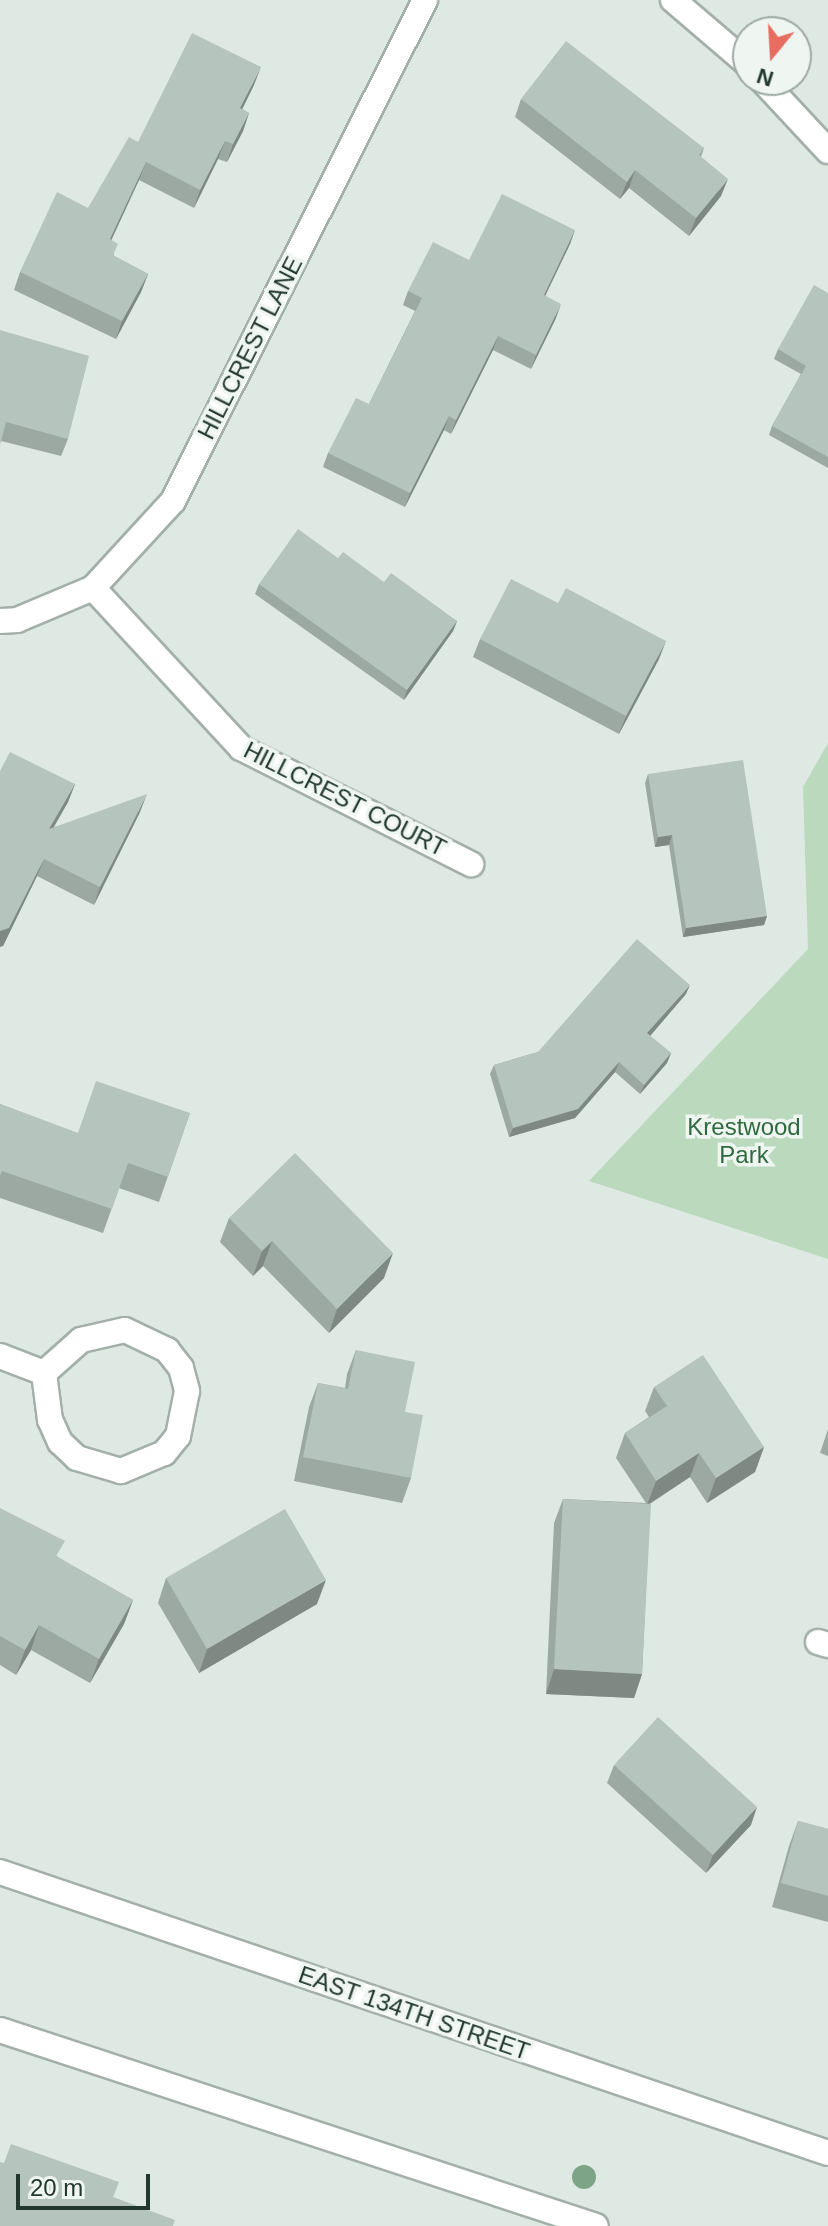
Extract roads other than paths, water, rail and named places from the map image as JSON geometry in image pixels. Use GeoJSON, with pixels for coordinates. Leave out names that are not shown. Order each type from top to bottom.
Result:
{"type":"FeatureCollection","features":[{"type":"Feature","properties":{"kind":"street","name":"HILLCREST LANE"},"geometry":{"type":"LineString","coordinates":[[0,621],[17,620],[93,588],[173,501],[425,0]]}},
{"type":"Feature","properties":{"kind":"street"},"geometry":{"type":"LineString","coordinates":[[673,0],[732,50]]}},
{"type":"Feature","properties":{"kind":"street"},"geometry":{"type":"LineString","coordinates":[[777,96],[828,151]]}},
{"type":"Feature","properties":{"kind":"street","name":"HILLCREST COURT"},"geometry":{"type":"LineString","coordinates":[[93,588],[241,748],[471,864]]}},
{"type":"Feature","properties":{"kind":"street"},"geometry":{"type":"LineString","coordinates":[[102,1331],[148,1337],[181,1368],[187,1414],[178,1436],[154,1460],[121,1471],[98,1468],[60,1442],[50,1420],[44,1373],[81,1340],[102,1331]]}},
{"type":"Feature","properties":{"kind":"street"},"geometry":{"type":"LineString","coordinates":[[0,1356],[44,1373]]}},
{"type":"Feature","properties":{"kind":"street","name":"EAST 134TH STREET"},"geometry":{"type":"LineString","coordinates":[[0,1872],[828,2153]]}},
{"type":"Feature","properties":{"kind":"street"},"geometry":{"type":"LineString","coordinates":[[0,2030],[596,2226]]}},
{"type":"Feature","properties":{"kind":"park label","name":"Krestwood Park"},"geometry":{"type":"Point","coordinates":[744,1141]}}]}
